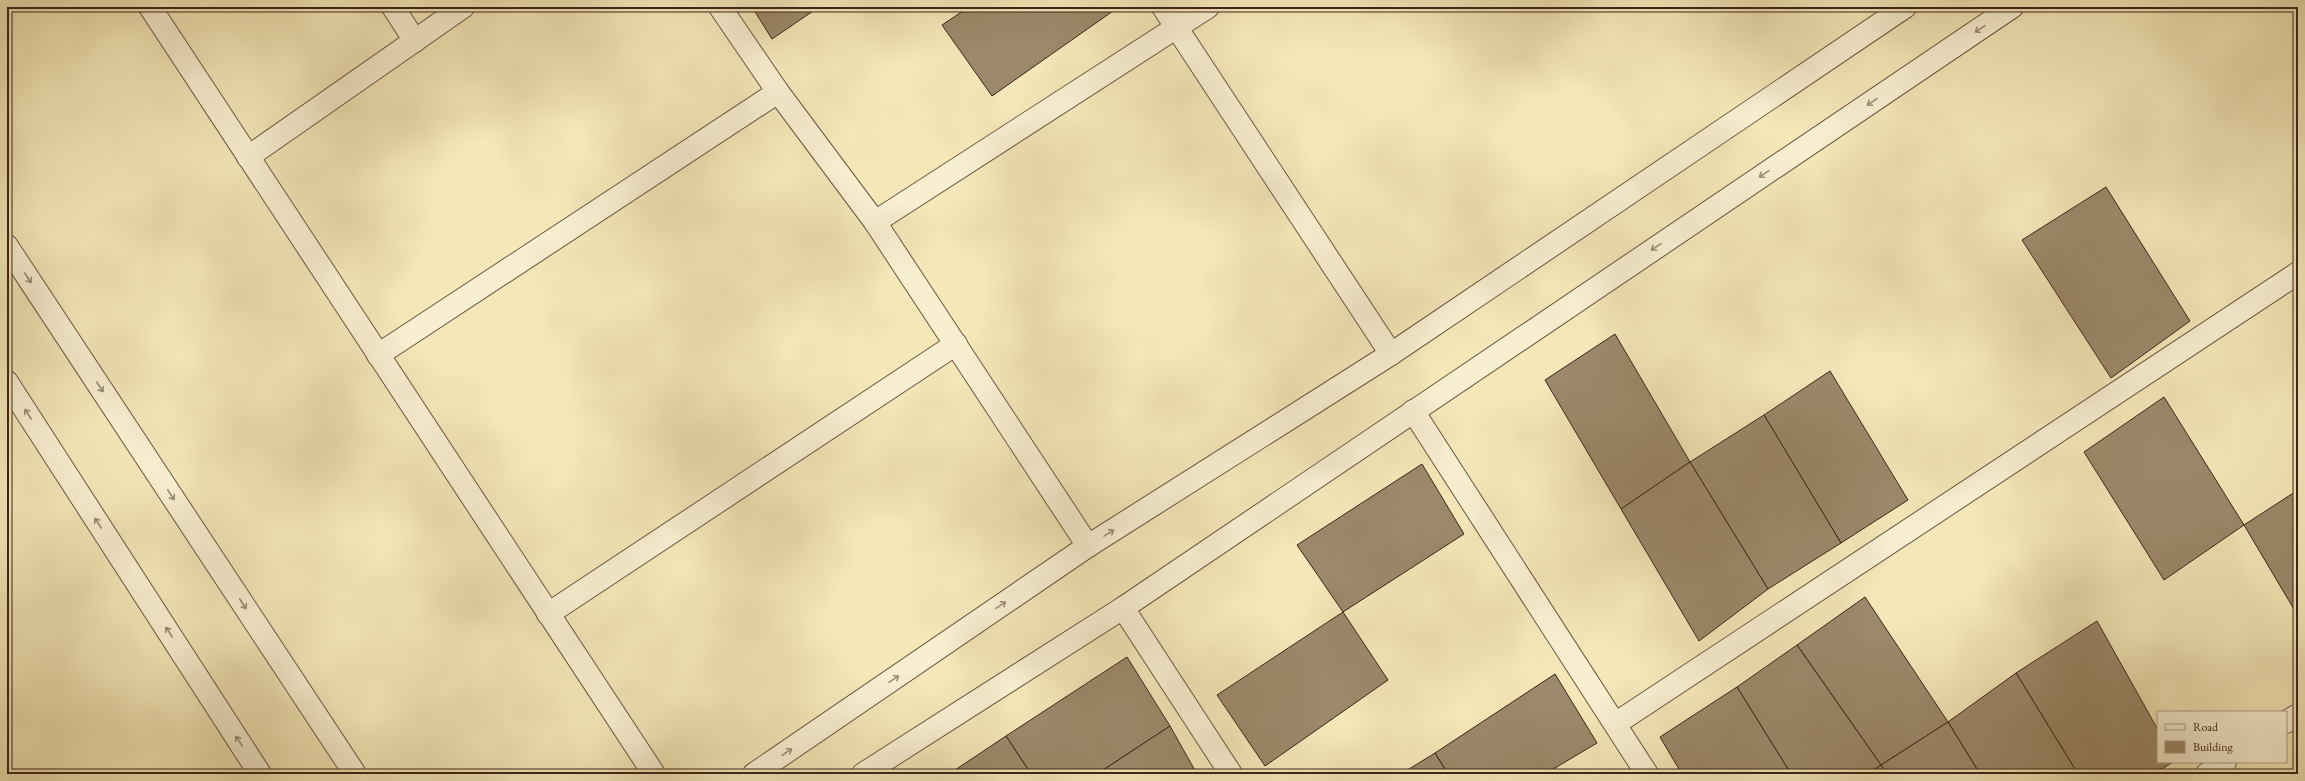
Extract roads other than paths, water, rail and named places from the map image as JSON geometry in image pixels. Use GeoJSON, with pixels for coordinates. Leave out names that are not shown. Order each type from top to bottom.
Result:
{"type":"FeatureCollection","features":[{"type":"Feature","properties":{"kind":"street"},"geometry":{"type":"LineString","coordinates":[[150,7],[654,774]]}},
{"type":"Feature","properties":{"kind":"street"},"geometry":{"type":"LineString","coordinates":[[393,7],[415,41]]}},
{"type":"Feature","properties":{"kind":"street"},"geometry":{"type":"LineString","coordinates":[[248,157],[463,7]]}},
{"type":"Feature","properties":{"kind":"street"},"geometry":{"type":"LineString","coordinates":[[720,7],[778,92],[875,222],[1088,546]]}},
{"type":"Feature","properties":{"kind":"street"},"geometry":{"type":"LineString","coordinates":[[1163,7],[1391,354]]}},
{"type":"Feature","properties":{"kind":"street"},"geometry":{"type":"LineString","coordinates":[[875,222],[1208,7]]}},
{"type":"Feature","properties":{"kind":"street"},"geometry":{"type":"LineString","coordinates":[[754,774],[1088,546],[1391,354],[1905,7]]}},
{"type":"Feature","properties":{"kind":"street"},"geometry":{"type":"LineString","coordinates":[[863,774],[1123,608],[2012,7]]}},
{"type":"Feature","properties":{"kind":"street"},"geometry":{"type":"LineString","coordinates":[[378,355],[778,92]]}},
{"type":"Feature","properties":{"kind":"street"},"geometry":{"type":"LineString","coordinates":[[7,246],[355,774]]}},
{"type":"Feature","properties":{"kind":"street"},"geometry":{"type":"LineString","coordinates":[[1615,724],[2298,273]]}},
{"type":"Feature","properties":{"kind":"street"},"geometry":{"type":"LineString","coordinates":[[548,614],[956,344]]}},
{"type":"Feature","properties":{"kind":"street"},"geometry":{"type":"LineString","coordinates":[[7,382],[260,774]]}},
{"type":"Feature","properties":{"kind":"street"},"geometry":{"type":"LineString","coordinates":[[1413,411],[1647,774]]}},
{"type":"Feature","properties":{"kind":"street"},"geometry":{"type":"LineString","coordinates":[[1123,608],[1231,774]]}},
{"type":"Feature","properties":{"kind":"street"},"geometry":{"type":"LineString","coordinates":[[2287,721],[2298,715]]}},
{"type":"Feature","properties":{"kind":"street"},"geometry":{"type":"LineString","coordinates":[[2207,774],[2224,763]]}}]}
